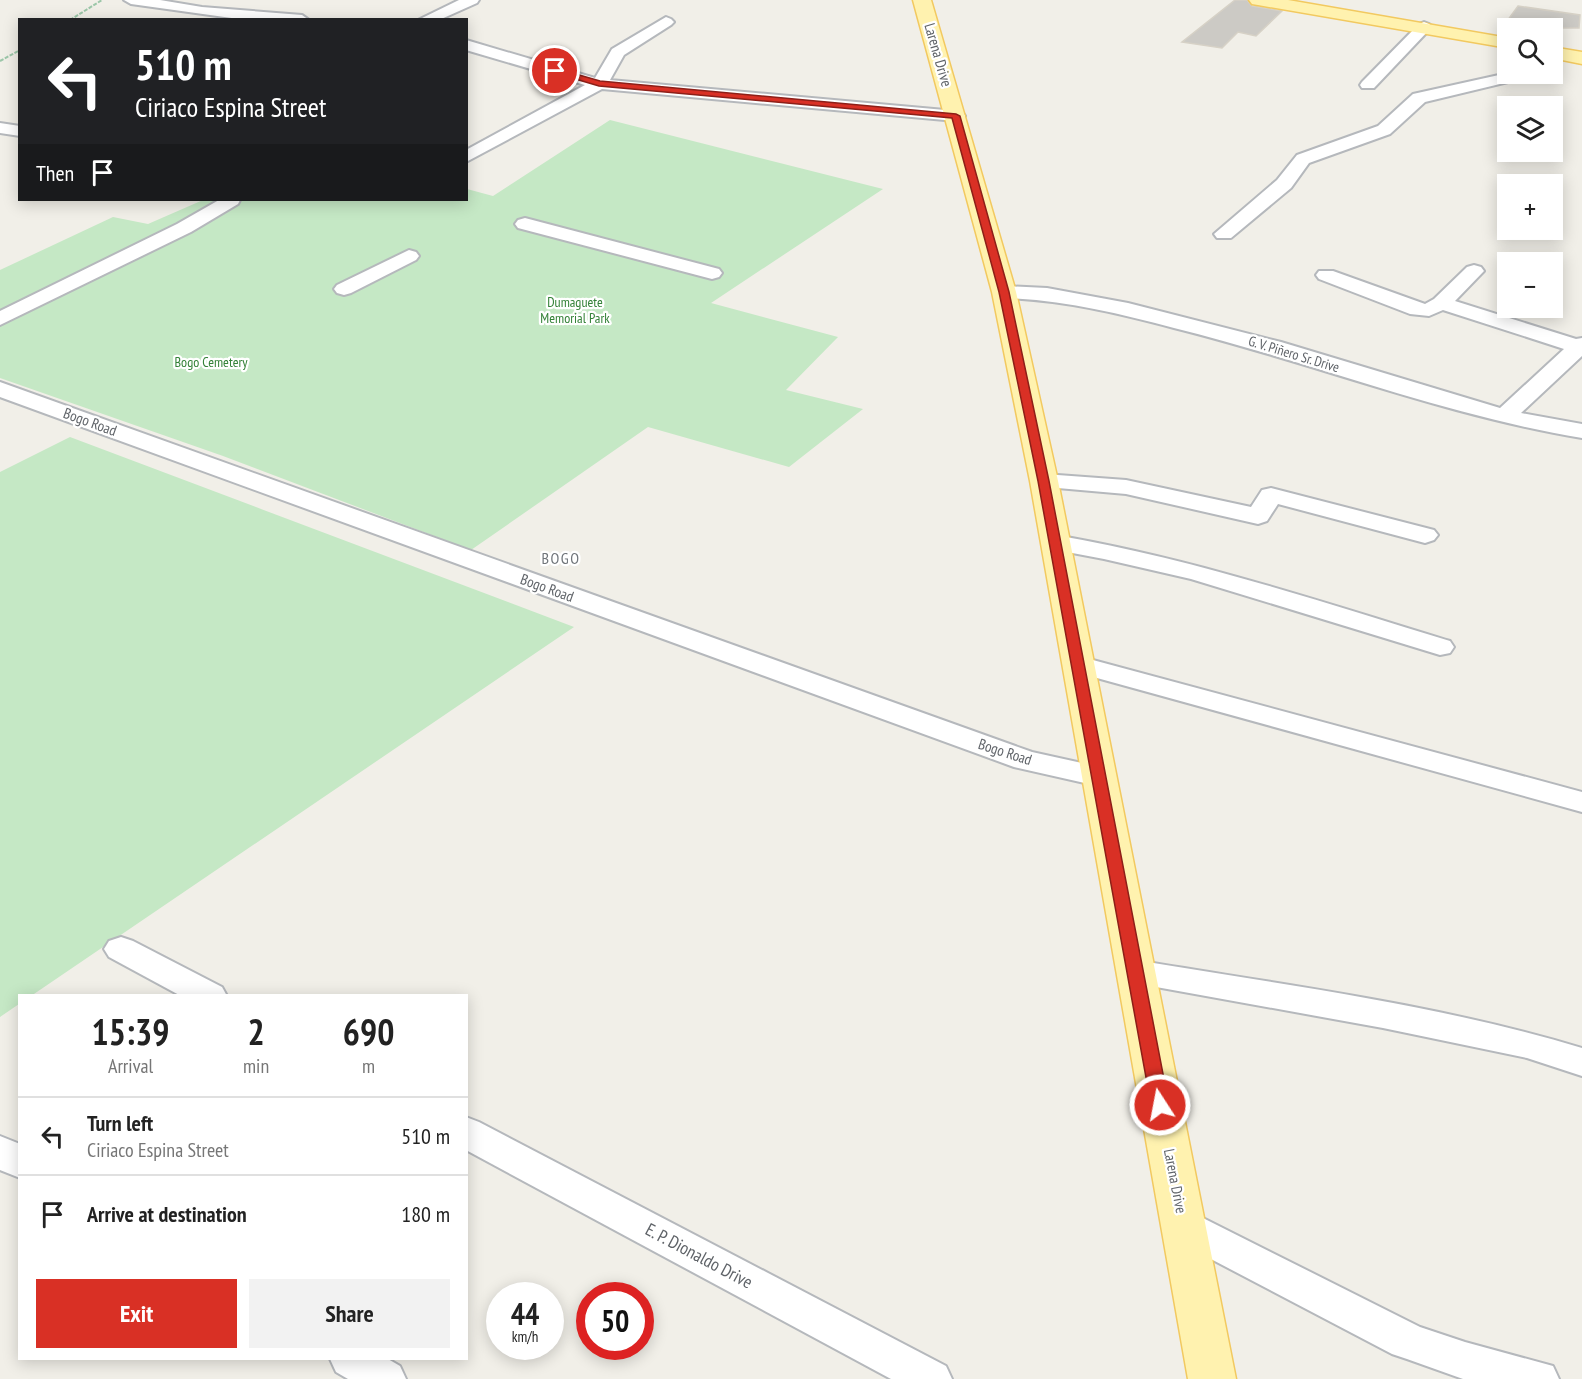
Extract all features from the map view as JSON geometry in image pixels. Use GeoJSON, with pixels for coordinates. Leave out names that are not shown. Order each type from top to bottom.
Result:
{"type":"FeatureCollection","features":[{"type":"Feature","properties":{"kind":"main road","name":"Larena Drive"},"geometry":{"type":"LineString","coordinates":[[920,0],[956,116],[1004,292],[1044,481],[1212,1379]]}},
{"type":"Feature","properties":{"kind":"main road"},"geometry":{"type":"LineString","coordinates":[[1258,0],[1497,41]]}},
{"type":"Feature","properties":{"kind":"main road"},"geometry":{"type":"LineString","coordinates":[[1563,53],[1580,55]]}},
{"type":"Feature","properties":{"kind":"street"},"geometry":{"type":"LineString","coordinates":[[131,0],[283,18]]}},
{"type":"Feature","properties":{"kind":"street"},"geometry":{"type":"LineString","coordinates":[[429,18],[472,0]]}},
{"type":"Feature","properties":{"kind":"street"},"geometry":{"type":"LineString","coordinates":[[146,15],[163,5]]}},
{"type":"Feature","properties":{"kind":"street"},"geometry":{"type":"LineString","coordinates":[[472,160],[599,84],[618,52],[666,22]]}},
{"type":"Feature","properties":{"kind":"street"},"geometry":{"type":"LineString","coordinates":[[1368,85],[1424,27]]}},
{"type":"Feature","properties":{"kind":"street"},"geometry":{"type":"LineString","coordinates":[[468,46],[599,84],[956,116]]}},
{"type":"Feature","properties":{"kind":"street"},"geometry":{"type":"LineString","coordinates":[[1224,234],[1284,184],[1304,159],[1384,130],[1419,98],[1497,80]]}},
{"type":"Feature","properties":{"kind":"street"},"geometry":{"type":"LineString","coordinates":[[0,128],[18,131]]}},
{"type":"Feature","properties":{"kind":"street"},"geometry":{"type":"LineString","coordinates":[[0,319],[184,228],[229,201]]}},
{"type":"Feature","properties":{"kind":"street"},"geometry":{"type":"LineString","coordinates":[[525,224],[712,273]]}},
{"type":"Feature","properties":{"kind":"street"},"geometry":{"type":"LineString","coordinates":[[344,290],[409,256]]}},
{"type":"Feature","properties":{"kind":"street"},"geometry":{"type":"LineString","coordinates":[[1326,275],[1417,310],[1428,310],[1441,303],[1474,271]]}},
{"type":"Feature","properties":{"kind":"street","name":"G. V. Piñero Sr. Drive"},"geometry":{"type":"LineString","coordinates":[[1004,292],[1053,293],[1110,304],[1261,343],[1399,387],[1504,416],[1582,431]]}},
{"type":"Feature","properties":{"kind":"street"},"geometry":{"type":"LineString","coordinates":[[1441,303],[1581,345]]}},
{"type":"Feature","properties":{"kind":"street"},"geometry":{"type":"LineString","coordinates":[[1504,416],[1581,345]]}},
{"type":"Feature","properties":{"kind":"street","name":"Bogo Road"},"geometry":{"type":"LineString","coordinates":[[0,389],[337,513],[1025,760],[1098,776]]}},
{"type":"Feature","properties":{"kind":"street"},"geometry":{"type":"LineString","coordinates":[[1044,481],[1126,487],[1258,516],[1271,495],[1425,535]]}},
{"type":"Feature","properties":{"kind":"street"},"geometry":{"type":"LineString","coordinates":[[1055,543],[1107,550],[1163,563],[1440,647]]}},
{"type":"Feature","properties":{"kind":"street"},"geometry":{"type":"LineString","coordinates":[[1078,664],[1582,802]]}},
{"type":"Feature","properties":{"kind":"street"},"geometry":{"type":"LineString","coordinates":[[121,949],[206,994]]}},
{"type":"Feature","properties":{"kind":"street"},"geometry":{"type":"LineString","coordinates":[[1135,972],[1383,1015],[1528,1045],[1582,1062]]}},
{"type":"Feature","properties":{"kind":"street","name":"E. P. Dionaldo Drive"},"geometry":{"type":"LineString","coordinates":[[468,1133],[931,1379]]}},
{"type":"Feature","properties":{"kind":"street"},"geometry":{"type":"LineString","coordinates":[[0,1151],[18,1162]]}},
{"type":"Feature","properties":{"kind":"street"},"geometry":{"type":"LineString","coordinates":[[1183,1226],[1407,1341],[1465,1361],[1538,1379]]}},
{"type":"Feature","properties":{"kind":"street"},"geometry":{"type":"LineString","coordinates":[[353,1360],[385,1379]]}},
{"type":"Feature","properties":{"kind":"path"},"geometry":{"type":"LineString","coordinates":[[73,18],[102,0]]}},
{"type":"Feature","properties":{"kind":"path"},"geometry":{"type":"LineString","coordinates":[[0,61],[18,51]]}},
{"type":"Feature","properties":{"kind":"green space","name":"Dumaguete Memorial Park"},"geometry":{"type":"Polygon","coordinates":[[[610,120],[883,189],[711,303],[838,337],[786,390],[863,409],[789,467],[648,427],[471,550],[223,456],[0,378],[0,270],[113,217],[148,224],[201,201],[468,201],[468,189],[493,196],[610,120]]]}},
{"type":"Feature","properties":{"kind":"green space"},"geometry":{"type":"Polygon","coordinates":[[[70,437],[574,627],[34,994],[18,994],[18,1005],[0,1017],[0,472],[70,437]]]}},
{"type":"Feature","properties":{"kind":"building"},"geometry":{"type":"Polygon","coordinates":[[[1235,0],[1247,0],[1252,6],[1282,11],[1256,36],[1238,32],[1222,48],[1182,42],[1235,0]]]}},
{"type":"Feature","properties":{"kind":"building"},"geometry":{"type":"Polygon","coordinates":[[[1518,6],[1580,15],[1579,28],[1563,28],[1563,18],[1509,18],[1518,6]]]}},
{"type":"Feature","properties":{"kind":"district","name":"BOGO"},"geometry":{"type":"Point","coordinates":[561,558]}},
{"type":"Feature","properties":{"kind":"route"},"geometry":{"type":"LineString","coordinates":[[555,71],[599,84],[956,116],[1004,292],[1044,481],[1160,1105]]}},
{"type":"Feature","properties":{"kind":"park label","name":"Bogo Cemetery"},"geometry":{"type":"Point","coordinates":[211,362]}}]}
